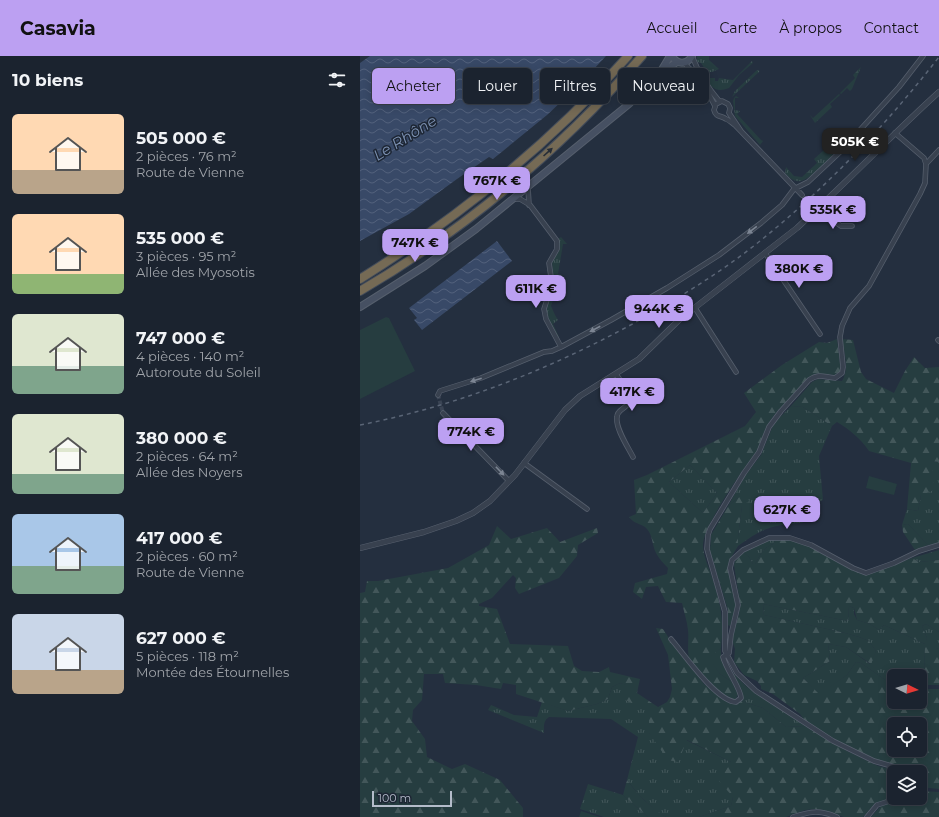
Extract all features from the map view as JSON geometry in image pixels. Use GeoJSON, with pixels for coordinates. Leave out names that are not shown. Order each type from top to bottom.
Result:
{"type":"FeatureCollection","features":[{"type":"Feature","properties":{"kind":"highway"},"geometry":{"type":"LineString","coordinates":[[360,279],[443,224],[503,177],[563,123],[628,56]]}},
{"type":"Feature","properties":{"kind":"highway"},"geometry":{"type":"LineString","coordinates":[[360,292],[448,233],[514,181],[590,113],[642,56]]}},
{"type":"Feature","properties":{"kind":"main road"},"geometry":{"type":"LineString","coordinates":[[664,68],[671,56],[677,62],[684,63],[690,60],[692,56]]}},
{"type":"Feature","properties":{"kind":"main road"},"geometry":{"type":"LineString","coordinates":[[667,68],[677,62]]}},
{"type":"Feature","properties":{"kind":"main road"},"geometry":{"type":"LineString","coordinates":[[360,307],[426,266],[466,237],[629,104]]}},
{"type":"Feature","properties":{"kind":"street"},"geometry":{"type":"LineString","coordinates":[[692,56],[698,68]]}},
{"type":"Feature","properties":{"kind":"street"},"geometry":{"type":"LineString","coordinates":[[438,395],[440,391],[481,378],[544,352],[552,351],[667,288],[719,255],[782,205],[794,189],[808,182],[840,152],[899,88],[923,56]]}},
{"type":"Feature","properties":{"kind":"street"},"geometry":{"type":"LineString","coordinates":[[684,63],[690,68]]}},
{"type":"Feature","properties":{"kind":"street"},"geometry":{"type":"LineString","coordinates":[[709,88],[720,102]]}},
{"type":"Feature","properties":{"kind":"street"},"geometry":{"type":"LineString","coordinates":[[360,548],[424,532],[456,521],[473,513],[490,501],[524,463],[565,410],[580,396],[639,359],[680,320],[797,228],[812,208],[817,213],[901,127],[939,92]]}},
{"type":"Feature","properties":{"kind":"street"},"geometry":{"type":"LineString","coordinates":[[709,94],[715,106],[714,110],[717,115],[724,117],[741,131],[794,189],[802,195]]}},
{"type":"Feature","properties":{"kind":"street"},"geometry":{"type":"LineString","coordinates":[[715,106],[724,101],[728,104],[730,108],[729,113],[741,131]]}},
{"type":"Feature","properties":{"kind":"street"},"geometry":{"type":"LineString","coordinates":[[724,117],[729,113]]}},
{"type":"Feature","properties":{"kind":"street"},"geometry":{"type":"LineString","coordinates":[[888,765],[874,761],[823,735],[749,685],[736,673],[726,655],[725,612],[707,549],[710,529],[744,473],[759,452],[769,428],[781,411],[809,380],[822,376],[835,378],[842,373],[843,367],[840,337],[842,326],[850,308],[869,286],[925,183],[926,164],[919,153],[895,133]]}},
{"type":"Feature","properties":{"kind":"street"},"geometry":{"type":"LineString","coordinates":[[926,164],[939,150]]}},
{"type":"Feature","properties":{"kind":"street"},"geometry":{"type":"LineString","coordinates":[[528,187],[530,205]]}},
{"type":"Feature","properties":{"kind":"street"},"geometry":{"type":"LineString","coordinates":[[513,199],[524,200],[530,205],[558,245],[549,263],[552,284],[544,309],[546,319],[560,347]]}},
{"type":"Feature","properties":{"kind":"street"},"geometry":{"type":"LineString","coordinates":[[820,209],[842,226],[852,226]]}},
{"type":"Feature","properties":{"kind":"street"},"geometry":{"type":"LineString","coordinates":[[765,253],[820,334]]}},
{"type":"Feature","properties":{"kind":"street"},"geometry":{"type":"LineString","coordinates":[[695,308],[736,372]]}},
{"type":"Feature","properties":{"kind":"street"},"geometry":{"type":"LineString","coordinates":[[616,374],[629,394],[627,406],[619,411],[617,416],[617,425],[633,457]]}},
{"type":"Feature","properties":{"kind":"street"},"geometry":{"type":"LineString","coordinates":[[443,413],[509,481]]}},
{"type":"Feature","properties":{"kind":"street"},"geometry":{"type":"LineString","coordinates":[[524,463],[587,509]]}},
{"type":"Feature","properties":{"kind":"street"},"geometry":{"type":"LineString","coordinates":[[671,639],[712,688],[729,701],[736,702],[739,700],[741,695],[724,663],[723,657],[729,653],[731,635],[738,605],[730,568],[732,560],[743,550],[769,538],[790,538],[811,545],[853,568],[866,573],[894,563],[919,551],[939,546]]}},
{"type":"Feature","properties":{"kind":"street"},"geometry":{"type":"LineString","coordinates":[[867,817],[877,805],[887,802]]}},
{"type":"Feature","properties":{"kind":"street"},"geometry":{"type":"LineString","coordinates":[[793,817],[816,811],[825,812],[837,817]]}},
{"type":"Feature","properties":{"kind":"green space"},"geometry":{"type":"Polygon","coordinates":[[[697,56],[709,56],[709,60],[719,69],[709,72],[709,68],[704,68],[701,63],[697,62],[697,56]]]}},
{"type":"Feature","properties":{"kind":"green space"},"geometry":{"type":"Polygon","coordinates":[[[752,61],[753,63],[739,75],[729,88],[719,90],[714,88],[709,83],[709,78],[715,78],[715,81],[718,81],[719,78],[733,80],[752,61]]]}},
{"type":"Feature","properties":{"kind":"green space"},"geometry":{"type":"Polygon","coordinates":[[[861,67],[852,89],[850,91],[847,88],[841,94],[840,93],[855,78],[853,75],[861,67]]]}},
{"type":"Feature","properties":{"kind":"green space"},"geometry":{"type":"Polygon","coordinates":[[[757,70],[760,71],[732,97],[735,91],[757,70]]]}},
{"type":"Feature","properties":{"kind":"green space"},"geometry":{"type":"Polygon","coordinates":[[[839,94],[840,95],[830,104],[832,107],[815,123],[810,115],[813,118],[839,94]]]}},
{"type":"Feature","properties":{"kind":"green space"},"geometry":{"type":"Polygon","coordinates":[[[736,96],[739,98],[735,98],[735,110],[740,111],[737,114],[763,141],[760,145],[735,116],[733,101],[736,96]]]}},
{"type":"Feature","properties":{"kind":"green space"},"geometry":{"type":"Polygon","coordinates":[[[827,142],[833,149],[834,153],[819,169],[805,180],[796,181],[785,173],[786,167],[794,176],[802,177],[817,163],[814,159],[824,150],[822,147],[827,142]]]}},
{"type":"Feature","properties":{"kind":"green space"},"geometry":{"type":"Polygon","coordinates":[[[561,237],[567,244],[563,244],[558,274],[562,276],[554,282],[552,262],[560,249],[558,239],[561,237]]]}},
{"type":"Feature","properties":{"kind":"green space"},"geometry":{"type":"Polygon","coordinates":[[[559,282],[560,285],[558,285],[551,306],[558,320],[553,324],[558,337],[548,316],[547,306],[554,284],[559,282]]]}},
{"type":"Feature","properties":{"kind":"green space"},"geometry":{"type":"Polygon","coordinates":[[[386,317],[389,318],[415,371],[360,399],[360,330],[386,317]]]}},
{"type":"Feature","properties":{"kind":"green space"},"geometry":{"type":"Polygon","coordinates":[[[837,339],[841,371],[836,375],[818,374],[810,377],[783,405],[770,421],[756,454],[743,470],[721,503],[704,537],[704,553],[718,596],[722,620],[721,648],[709,658],[720,674],[732,682],[738,694],[736,699],[731,698],[717,690],[691,662],[688,651],[688,630],[682,603],[666,602],[658,586],[646,587],[642,599],[633,592],[635,583],[667,574],[668,568],[656,553],[647,529],[629,517],[636,514],[634,480],[745,426],[756,412],[744,393],[782,365],[819,342],[827,343],[837,339]],[[690,465],[669,482],[703,513],[717,493],[690,465]]]}},
{"type":"Feature","properties":{"kind":"green space"},"geometry":{"type":"Polygon","coordinates":[[[842,339],[853,340],[861,372],[866,379],[894,393],[914,357],[925,368],[939,367],[939,462],[932,461],[934,490],[921,495],[918,511],[907,509],[911,463],[869,451],[862,442],[837,422],[832,426],[803,407],[791,406],[812,382],[818,379],[842,381],[846,371],[846,366],[842,339]]]}},
{"type":"Feature","properties":{"kind":"green space"},"geometry":{"type":"Polygon","coordinates":[[[791,406],[803,407],[832,426],[819,456],[823,500],[795,511],[803,522],[802,523],[768,528],[754,535],[738,546],[742,506],[739,497],[728,506],[745,476],[761,455],[776,421],[791,406]]]}},
{"type":"Feature","properties":{"kind":"green space"},"geometry":{"type":"Polygon","coordinates":[[[932,461],[939,462],[939,543],[928,545],[908,524],[902,525],[907,509],[918,511],[921,495],[932,461]]]}},
{"type":"Feature","properties":{"kind":"green space"},"geometry":{"type":"Polygon","coordinates":[[[690,465],[717,493],[703,513],[669,482],[690,465]]]}},
{"type":"Feature","properties":{"kind":"green space"},"geometry":{"type":"Polygon","coordinates":[[[869,476],[897,484],[894,495],[866,488],[869,476]]]}},
{"type":"Feature","properties":{"kind":"green space"},"geometry":{"type":"Polygon","coordinates":[[[747,495],[749,501],[742,506],[738,546],[728,565],[736,608],[730,626],[728,625],[728,610],[710,551],[711,535],[728,506],[739,497],[747,495]]]}},
{"type":"Feature","properties":{"kind":"green space"},"geometry":{"type":"Polygon","coordinates":[[[908,524],[928,545],[915,550],[903,532],[902,525],[908,524]]]}},
{"type":"Feature","properties":{"kind":"green space"},"geometry":{"type":"Polygon","coordinates":[[[497,526],[511,539],[547,528],[560,542],[597,528],[598,533],[578,545],[577,556],[559,578],[519,594],[515,588],[516,578],[513,575],[492,598],[479,604],[479,606],[497,609],[510,644],[568,646],[574,666],[582,671],[599,672],[609,667],[610,672],[640,679],[637,693],[658,707],[667,702],[672,689],[668,655],[656,628],[663,629],[674,646],[704,684],[727,702],[737,703],[741,701],[763,708],[786,727],[805,726],[847,751],[878,766],[887,768],[887,800],[876,803],[863,817],[844,817],[815,809],[805,810],[786,817],[699,817],[731,806],[733,797],[719,781],[731,762],[687,740],[678,762],[668,760],[649,733],[649,711],[623,699],[626,685],[620,683],[612,687],[608,699],[597,704],[568,711],[516,694],[516,685],[503,683],[501,689],[476,685],[445,683],[443,674],[424,674],[422,700],[413,710],[412,721],[425,739],[427,757],[452,769],[465,764],[500,780],[523,808],[523,817],[360,817],[360,593],[365,592],[367,581],[378,581],[448,568],[489,545],[497,526]]]}},
{"type":"Feature","properties":{"kind":"green space"},"geometry":{"type":"Polygon","coordinates":[[[776,539],[773,544],[762,552],[755,564],[753,564],[749,557],[743,552],[765,541],[776,539]]]}},
{"type":"Feature","properties":{"kind":"green space"},"geometry":{"type":"Polygon","coordinates":[[[776,539],[798,541],[864,575],[912,558],[919,562],[939,560],[939,632],[926,624],[922,626],[927,638],[926,644],[939,649],[939,685],[927,685],[927,669],[924,669],[925,644],[884,625],[879,630],[870,624],[857,620],[854,608],[849,606],[848,621],[763,604],[764,615],[859,637],[869,641],[876,651],[871,664],[846,647],[828,644],[830,661],[803,678],[819,694],[847,675],[856,662],[861,663],[887,681],[887,709],[927,709],[927,689],[939,689],[939,789],[927,788],[927,765],[896,765],[884,762],[872,758],[837,741],[805,721],[800,714],[773,694],[761,689],[761,686],[757,681],[744,675],[734,662],[735,649],[733,635],[739,614],[740,603],[734,565],[735,560],[743,552],[749,557],[753,564],[755,564],[764,550],[776,539]]]}},
{"type":"Feature","properties":{"kind":"green space"},"geometry":{"type":"Polygon","coordinates":[[[939,550],[939,560],[919,562],[912,558],[939,550]]]}},
{"type":"Feature","properties":{"kind":"green space"},"geometry":{"type":"Polygon","coordinates":[[[763,604],[848,621],[849,606],[854,608],[854,614],[857,620],[870,624],[879,630],[884,625],[925,644],[927,638],[922,626],[926,624],[939,632],[939,649],[925,645],[924,669],[887,669],[887,681],[861,663],[856,662],[847,675],[819,695],[803,678],[830,661],[828,644],[846,647],[870,664],[876,651],[869,641],[859,637],[764,615],[763,604]]]}},
{"type":"Feature","properties":{"kind":"green space"},"geometry":{"type":"Polygon","coordinates":[[[721,648],[722,661],[732,682],[720,674],[708,658],[721,648]]]}},
{"type":"Feature","properties":{"kind":"green space"},"geometry":{"type":"Polygon","coordinates":[[[733,673],[747,687],[805,726],[786,727],[763,708],[741,701],[742,691],[732,674],[733,673]]]}},
{"type":"Feature","properties":{"kind":"green space"},"geometry":{"type":"Polygon","coordinates":[[[620,683],[627,685],[649,711],[649,733],[678,761],[686,740],[731,762],[733,797],[731,806],[699,817],[666,817],[656,811],[639,795],[627,780],[638,737],[611,719],[549,717],[545,722],[544,733],[488,710],[491,705],[514,715],[537,717],[542,702],[568,711],[597,704],[608,699],[612,687],[620,683]]]}},
{"type":"Feature","properties":{"kind":"green space"},"geometry":{"type":"Polygon","coordinates":[[[627,780],[635,791],[666,817],[648,817],[623,795],[627,780]]]}},
{"type":"Feature","properties":{"kind":"green space"},"geometry":{"type":"Polygon","coordinates":[[[588,784],[623,795],[648,817],[604,817],[580,809],[588,784]]]}},
{"type":"Feature","properties":{"kind":"green space"},"geometry":{"type":"Polygon","coordinates":[[[927,791],[939,792],[939,817],[871,817],[881,806],[887,804],[927,805],[927,791]]]}},
{"type":"Feature","properties":{"kind":"green space"},"geometry":{"type":"Polygon","coordinates":[[[581,811],[600,817],[579,817],[581,811]]]}},
{"type":"Feature","properties":{"kind":"water","name":"Le Rhône"},"geometry":{"type":"Polygon","coordinates":[[[370,56],[606,56],[595,68],[540,68],[540,104],[559,104],[493,159],[489,157],[409,214],[360,241],[360,63],[370,56]]]}},
{"type":"Feature","properties":{"kind":"water"},"geometry":{"type":"Polygon","coordinates":[[[497,241],[512,261],[422,330],[414,320],[417,318],[409,308],[497,241]]]}},
{"type":"Feature","properties":{"kind":"tunnel"},"geometry":{"type":"LineString","coordinates":[[802,195],[809,204]]}},
{"type":"Feature","properties":{"kind":"tunnel"},"geometry":{"type":"LineString","coordinates":[[438,395],[443,413]]}},
{"type":"Feature","properties":{"kind":"railway"},"geometry":{"type":"LineString","coordinates":[[360,425],[435,407],[542,368],[645,317],[718,272],[760,241],[832,177],[877,131],[939,57]]}}]}
